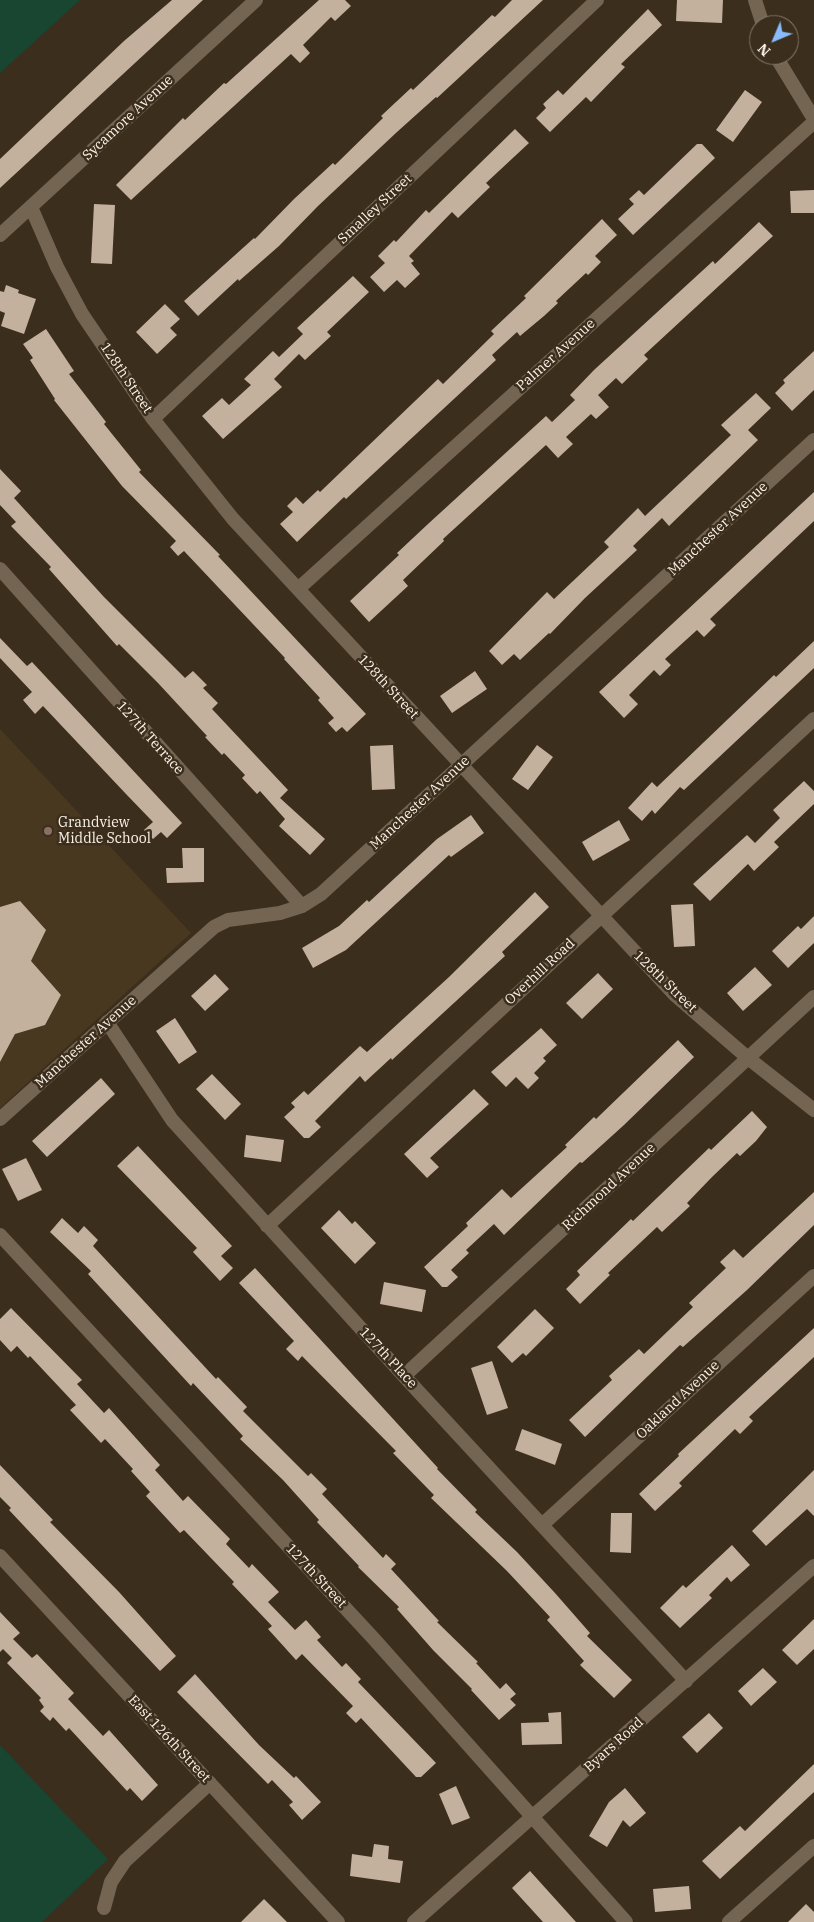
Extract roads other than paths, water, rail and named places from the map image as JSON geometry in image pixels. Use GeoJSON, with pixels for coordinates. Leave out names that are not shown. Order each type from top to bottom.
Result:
{"type":"FeatureCollection","features":[{"type":"Feature","properties":{"kind":"street","name":"Sycamore Avenue"},"geometry":{"type":"LineString","coordinates":[[0,235],[256,0]]}},
{"type":"Feature","properties":{"kind":"street","name":"Smalley Street"},"geometry":{"type":"LineString","coordinates":[[153,419],[597,0]]}},
{"type":"Feature","properties":{"kind":"street"},"geometry":{"type":"LineString","coordinates":[[755,0],[760,15]]}},
{"type":"Feature","properties":{"kind":"street"},"geometry":{"type":"LineString","coordinates":[[781,65],[814,120]]}},
{"type":"Feature","properties":{"kind":"street","name":"Palmer Avenue"},"geometry":{"type":"LineString","coordinates":[[298,589],[814,120]]}},
{"type":"Feature","properties":{"kind":"street","name":"128th Street"},"geometry":{"type":"LineString","coordinates":[[31,207],[57,268],[82,314],[153,419],[233,519],[600,917],[675,995],[748,1058],[814,1110]]}},
{"type":"Feature","properties":{"kind":"street","name":"Manchester Avenue"},"geometry":{"type":"LineString","coordinates":[[0,1119],[214,927],[228,920],[280,913],[302,906],[321,894],[814,440]]}},
{"type":"Feature","properties":{"kind":"street","name":"127th Terrace"},"geometry":{"type":"LineString","coordinates":[[0,569],[302,906]]}},
{"type":"Feature","properties":{"kind":"street","name":"Overhill Road"},"geometry":{"type":"LineString","coordinates":[[267,1226],[814,719]]}},
{"type":"Feature","properties":{"kind":"street","name":"Richmond Avenue"},"geometry":{"type":"LineString","coordinates":[[404,1376],[814,997]]}},
{"type":"Feature","properties":{"kind":"street","name":"127th Place"},"geometry":{"type":"LineString","coordinates":[[107,1022],[172,1120],[404,1376],[686,1681]]}},
{"type":"Feature","properties":{"kind":"street","name":"127th Street"},"geometry":{"type":"LineString","coordinates":[[0,1235],[367,1632],[626,1922]]}},
{"type":"Feature","properties":{"kind":"street","name":"Oakland Avenue"},"geometry":{"type":"LineString","coordinates":[[542,1525],[814,1276]]}},
{"type":"Feature","properties":{"kind":"street","name":"East 126th Street"},"geometry":{"type":"LineString","coordinates":[[0,1556],[338,1922]]}},
{"type":"Feature","properties":{"kind":"street","name":"Byars Road"},"geometry":{"type":"LineString","coordinates":[[414,1922],[814,1566]]}},
{"type":"Feature","properties":{"kind":"street"},"geometry":{"type":"LineString","coordinates":[[104,1908],[111,1882],[125,1861],[210,1783]]}},
{"type":"Feature","properties":{"kind":"street"},"geometry":{"type":"LineString","coordinates":[[729,1922],[814,1846]]}},
{"type":"Feature","properties":{"kind":"place","name":"Grandview Middle School"},"geometry":{"type":"Point","coordinates":[48,831]}}]}
